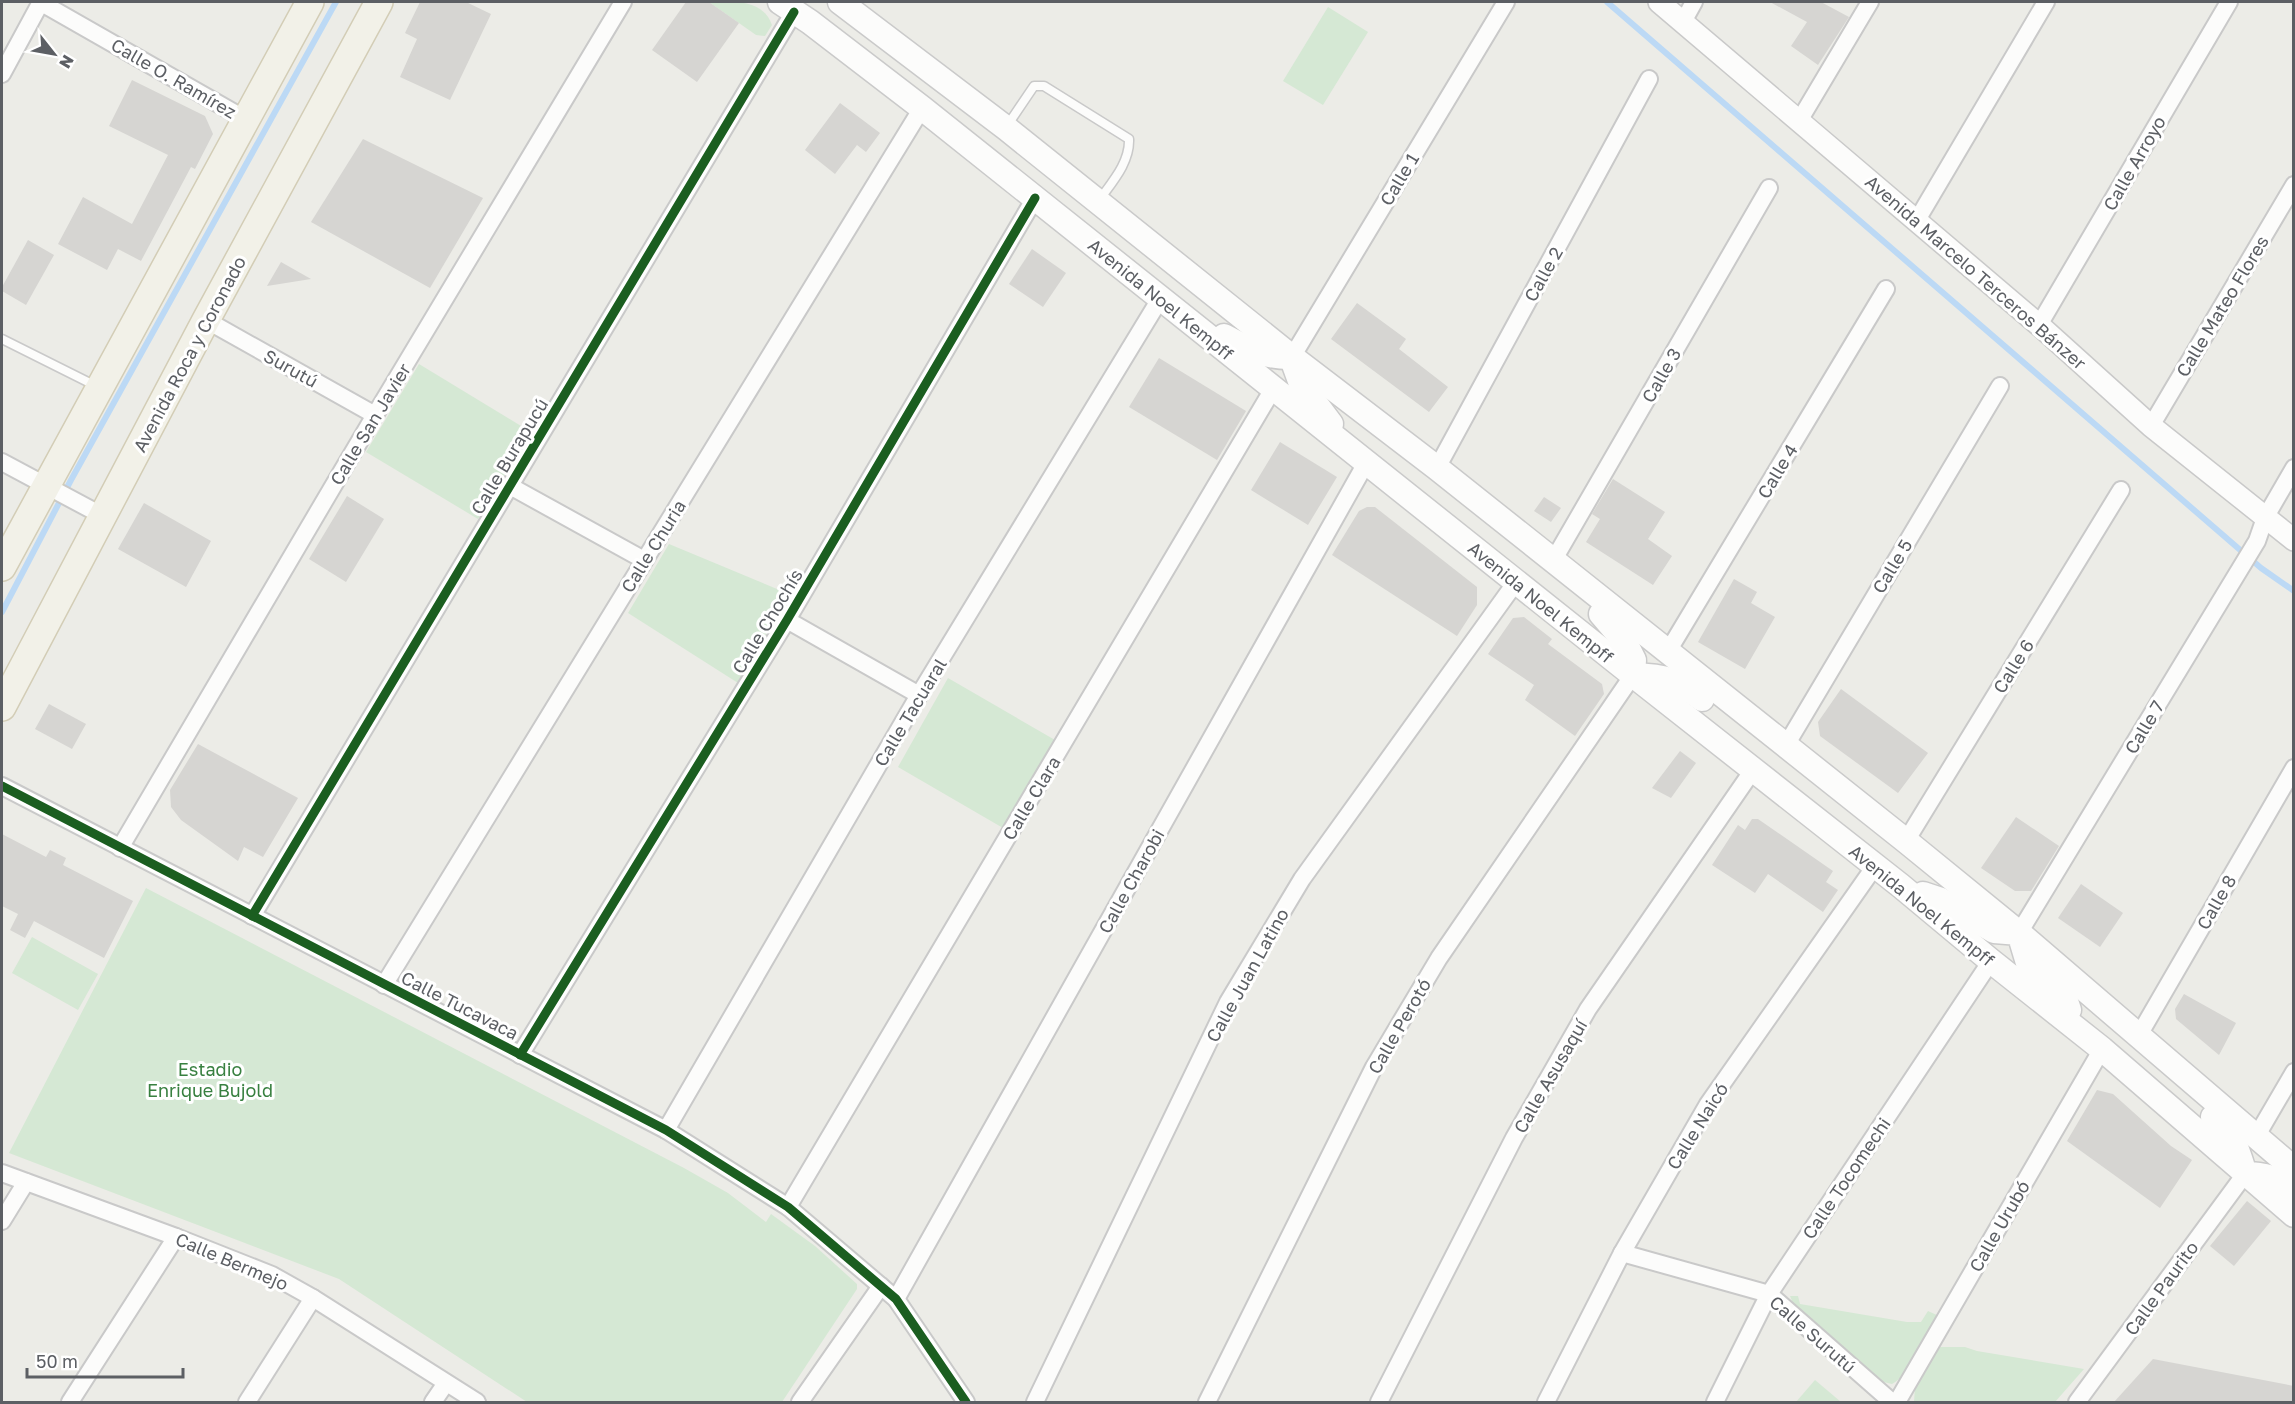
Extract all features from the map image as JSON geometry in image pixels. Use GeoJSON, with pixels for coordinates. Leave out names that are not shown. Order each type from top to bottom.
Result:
{"type":"FeatureCollection","features":[{"type":"Feature","properties":{"kind":"main road"},"geometry":{"type":"LineString","coordinates":[[2,567],[52,489],[99,388],[310,2]]}},
{"type":"Feature","properties":{"kind":"main road","name":"Avenida Roca y Coronado"},"geometry":{"type":"LineString","coordinates":[[2,708],[93,510],[206,320],[379,2]]}},
{"type":"Feature","properties":{"kind":"main road","name":"Avenida Noel Kempff"},"geometry":{"type":"LineString","coordinates":[[840,2],[1006,129],[1292,357],[1437,468],[1906,841],[2019,933],[2294,1169]]}},
{"type":"Feature","properties":{"kind":"main road"},"geometry":{"type":"LineString","coordinates":[[795,12],[888,65],[895,66],[907,53]]}},
{"type":"Feature","properties":{"kind":"main road","name":"Avenida Noel Kempff"},"geometry":{"type":"LineString","coordinates":[[795,12],[922,108],[1901,886],[1991,961],[2102,1048],[2294,1215]]}},
{"type":"Feature","properties":{"kind":"main road"},"geometry":{"type":"LineString","coordinates":[[922,108],[928,99],[937,95],[946,96],[1006,129]]}},
{"type":"Feature","properties":{"kind":"main road"},"geometry":{"type":"LineString","coordinates":[[1168,305],[1246,348],[1277,358],[1292,357],[1302,384],[1334,428],[1361,458]]}},
{"type":"Feature","properties":{"kind":"main road"},"geometry":{"type":"LineString","coordinates":[[1559,566],[1626,642],[1634,660],[1633,675],[1653,676],[1678,682],[1743,728],[1767,731]]}},
{"type":"Feature","properties":{"kind":"main road"},"geometry":{"type":"LineString","coordinates":[[1901,886],[1941,900],[1994,932],[2019,933],[2028,963],[2067,1004],[2075,1027]]}},
{"type":"Feature","properties":{"kind":"main road"},"geometry":{"type":"LineString","coordinates":[[2176,1066],[2197,1102],[2230,1133],[2245,1174],[2264,1174],[2294,1189]]}},
{"type":"Feature","properties":{"kind":"street","name":"Calle O. Ramírez"},"geometry":{"type":"LineString","coordinates":[[40,2],[245,119]]}},
{"type":"Feature","properties":{"kind":"street"},"geometry":{"type":"LineString","coordinates":[[2,74],[40,2]]}},
{"type":"Feature","properties":{"kind":"street","name":"Calle San Javier"},"geometry":{"type":"LineString","coordinates":[[120,848],[375,415],[623,2]]}},
{"type":"Feature","properties":{"kind":"street","name":"Calle 1"},"geometry":{"type":"LineString","coordinates":[[1292,357],[1506,2]]}},
{"type":"Feature","properties":{"kind":"street","name":"Avenida Marcelo Terceros Bánzer"},"geometry":{"type":"LineString","coordinates":[[1659,2],[2039,325],[2151,426],[2294,540]]}},
{"type":"Feature","properties":{"kind":"street"},"geometry":{"type":"LineString","coordinates":[[1683,22],[1694,2]]}},
{"type":"Feature","properties":{"kind":"street"},"geometry":{"type":"LineString","coordinates":[[1799,121],[1870,2]]}},
{"type":"Feature","properties":{"kind":"street"},"geometry":{"type":"LineString","coordinates":[[1917,220],[2046,2]]}},
{"type":"Feature","properties":{"kind":"street","name":"Calle Arroyo"},"geometry":{"type":"LineString","coordinates":[[2039,325],[2229,2]]}},
{"type":"Feature","properties":{"kind":"street","name":"Calle Burapucú"},"geometry":{"type":"LineString","coordinates":[[252,916],[795,12]]}},
{"type":"Feature","properties":{"kind":"street","name":"Calle 2"},"geometry":{"type":"LineString","coordinates":[[1437,468],[1649,79]]}},
{"type":"Feature","properties":{"kind":"street","name":"Calle Churia"},"geometry":{"type":"LineString","coordinates":[[384,985],[922,108]]}},
{"type":"Feature","properties":{"kind":"street","name":"Calle Mateo Flores"},"geometry":{"type":"LineString","coordinates":[[2151,426],[2294,185]]}},
{"type":"Feature","properties":{"kind":"street","name":"Calle 3"},"geometry":{"type":"LineString","coordinates":[[1559,566],[1769,188]]}},
{"type":"Feature","properties":{"kind":"street","name":"Calle Chochís"},"geometry":{"type":"LineString","coordinates":[[520,1055],[787,620],[1035,198]]}},
{"type":"Feature","properties":{"kind":"street","name":"Calle 4"},"geometry":{"type":"LineString","coordinates":[[1668,653],[1886,289]]}},
{"type":"Feature","properties":{"kind":"street","name":"Calle Tacuaral"},"geometry":{"type":"LineString","coordinates":[[666,1130],[919,695],[1168,305]]}},
{"type":"Feature","properties":{"kind":"street","name":"Surutú"},"geometry":{"type":"LineString","coordinates":[[206,320],[375,415]]}},
{"type":"Feature","properties":{"kind":"street","name":"Calle 5"},"geometry":{"type":"LineString","coordinates":[[1785,747],[2000,386]]}},
{"type":"Feature","properties":{"kind":"street","name":"Calle Clara"},"geometry":{"type":"LineString","coordinates":[[788,1208],[1273,388]]}},
{"type":"Feature","properties":{"kind":"street","name":"Calle Charobi"},"geometry":{"type":"LineString","coordinates":[[896,1299],[1361,458]]}},
{"type":"Feature","properties":{"kind":"street"},"geometry":{"type":"LineString","coordinates":[[2,462],[93,510]]}},
{"type":"Feature","properties":{"kind":"street","name":"Calle 7"},"geometry":{"type":"LineString","coordinates":[[2019,933],[2257,541],[2265,518],[2294,468]]}},
{"type":"Feature","properties":{"kind":"street"},"geometry":{"type":"LineString","coordinates":[[510,486],[644,560]]}},
{"type":"Feature","properties":{"kind":"street","name":"Calle 6"},"geometry":{"type":"LineString","coordinates":[[1906,841],[2121,490]]}},
{"type":"Feature","properties":{"kind":"street","name":"Calle Juan Latino"},"geometry":{"type":"LineString","coordinates":[[1035,1402],[1228,1002],[1302,879],[1516,582]]}},
{"type":"Feature","properties":{"kind":"street"},"geometry":{"type":"LineString","coordinates":[[787,620],[919,695]]}},
{"type":"Feature","properties":{"kind":"street","name":"Calle Perotó"},"geometry":{"type":"LineString","coordinates":[[1207,1402],[1374,1067],[1438,958],[1633,675]]}},
{"type":"Feature","properties":{"kind":"street","name":"Calle 8"},"geometry":{"type":"LineString","coordinates":[[2139,1035],[2294,768]]}},
{"type":"Feature","properties":{"kind":"street","name":"Calle Asusaquí"},"geometry":{"type":"LineString","coordinates":[[1379,1402],[1514,1138],[1588,1009],[1753,770]]}},
{"type":"Feature","properties":{"kind":"street","name":"Calle Tucavaca"},"geometry":{"type":"LineString","coordinates":[[2,786],[666,1130],[788,1208],[896,1299],[966,1402]]}},
{"type":"Feature","properties":{"kind":"street","name":"Calle Naicó"},"geometry":{"type":"LineString","coordinates":[[1546,1402],[1622,1254],[1708,1104],[1875,866]]}},
{"type":"Feature","properties":{"kind":"street","name":"Calle Tocomechi"},"geometry":{"type":"LineString","coordinates":[[1715,1402],[1769,1294],[1991,961]]}},
{"type":"Feature","properties":{"kind":"street","name":"Calle Urubó"},"geometry":{"type":"LineString","coordinates":[[1897,1402],[2102,1048]]}},
{"type":"Feature","properties":{"kind":"street"},"geometry":{"type":"LineString","coordinates":[[2256,1137],[2294,1072]]}},
{"type":"Feature","properties":{"kind":"street","name":"Calle Bermejo"},"geometry":{"type":"LineString","coordinates":[[2,1173],[272,1275],[313,1298],[477,1402]]}},
{"type":"Feature","properties":{"kind":"street","name":"Calle Paurito"},"geometry":{"type":"LineString","coordinates":[[2077,1402],[2245,1174]]}},
{"type":"Feature","properties":{"kind":"street"},"geometry":{"type":"LineString","coordinates":[[2,1221],[26,1182]]}},
{"type":"Feature","properties":{"kind":"street"},"geometry":{"type":"LineString","coordinates":[[70,1402],[176,1237]]}},
{"type":"Feature","properties":{"kind":"street","name":"Calle Surutú"},"geometry":{"type":"LineString","coordinates":[[1622,1254],[1769,1294],[1892,1402]]}},
{"type":"Feature","properties":{"kind":"street"},"geometry":{"type":"LineString","coordinates":[[800,1402],[881,1286]]}},
{"type":"Feature","properties":{"kind":"street"},"geometry":{"type":"LineString","coordinates":[[247,1402],[313,1298]]}},
{"type":"Feature","properties":{"kind":"street"},"geometry":{"type":"LineString","coordinates":[[433,1402],[446,1383]]}},
{"type":"Feature","properties":{"kind":"lane"},"geometry":{"type":"LineString","coordinates":[[1006,129],[1034,86],[1044,86],[1129,139],[1130,150],[1118,174],[1098,202]]}},
{"type":"Feature","properties":{"kind":"lane"},"geometry":{"type":"LineString","coordinates":[[2,339],[99,388]]}},
{"type":"Feature","properties":{"kind":"green space"},"geometry":{"type":"Polygon","coordinates":[[[709,2],[738,2],[755,6],[768,17],[772,25],[765,36],[756,35],[709,2]]]}},
{"type":"Feature","properties":{"kind":"green space"},"geometry":{"type":"Polygon","coordinates":[[[1328,7],[1368,32],[1323,105],[1283,81],[1328,7]]]}},
{"type":"Feature","properties":{"kind":"green space"},"geometry":{"type":"Polygon","coordinates":[[[419,364],[531,432],[478,519],[366,452],[419,364]]]}},
{"type":"Feature","properties":{"kind":"green space"},"geometry":{"type":"Polygon","coordinates":[[[669,544],[789,594],[738,683],[628,613],[669,544]]]}},
{"type":"Feature","properties":{"kind":"green space"},"geometry":{"type":"Polygon","coordinates":[[[948,678],[1055,740],[1003,828],[898,767],[948,678]]]}},
{"type":"Feature","properties":{"kind":"green space","name":"Estadio Enrique Bujold"},"geometry":{"type":"Polygon","coordinates":[[[146,888],[684,1168],[728,1193],[766,1222],[771,1214],[815,1246],[857,1284],[857,1289],[782,1402],[527,1402],[339,1279],[9,1153],[146,888]]]}},
{"type":"Feature","properties":{"kind":"green space"},"geometry":{"type":"Polygon","coordinates":[[[32,937],[98,974],[78,1010],[12,973],[32,937]]]}},
{"type":"Feature","properties":{"kind":"green space"},"geometry":{"type":"Polygon","coordinates":[[[1790,1296],[1798,1296],[1800,1304],[1907,1322],[1921,1322],[1928,1311],[1939,1316],[1906,1372],[1892,1384],[1875,1380],[1799,1317],[1790,1296]]]}},
{"type":"Feature","properties":{"kind":"green space"},"geometry":{"type":"Polygon","coordinates":[[[1940,1347],[1965,1347],[2084,1369],[2055,1402],[1914,1402],[1915,1387],[1940,1347]]]}},
{"type":"Feature","properties":{"kind":"green space"},"geometry":{"type":"Polygon","coordinates":[[[1815,1380],[1841,1402],[1796,1402],[1815,1380]]]}},
{"type":"Feature","properties":{"kind":"building"},"geometry":{"type":"Polygon","coordinates":[[[420,2],[466,2],[491,14],[450,100],[400,77],[417,39],[405,33],[420,2]]]}},
{"type":"Feature","properties":{"kind":"building"},"geometry":{"type":"Polygon","coordinates":[[[686,2],[709,2],[739,23],[697,82],[652,50],[686,2]]]}},
{"type":"Feature","properties":{"kind":"building"},"geometry":{"type":"Polygon","coordinates":[[[1770,2],[1821,2],[1849,17],[1818,65],[1791,46],[1807,22],[1770,2]]]}},
{"type":"Feature","properties":{"kind":"building"},"geometry":{"type":"Polygon","coordinates":[[[132,80],[205,116],[213,134],[195,169],[191,167],[141,261],[118,249],[107,270],[58,244],[83,197],[132,224],[168,155],[109,126],[132,80]]]}},
{"type":"Feature","properties":{"kind":"building"},"geometry":{"type":"Polygon","coordinates":[[[840,103],[880,133],[866,152],[857,145],[835,174],[805,150],[840,103]]]}},
{"type":"Feature","properties":{"kind":"building"},"geometry":{"type":"Polygon","coordinates":[[[363,139],[483,198],[430,288],[311,222],[363,139]]]}},
{"type":"Feature","properties":{"kind":"building"},"geometry":{"type":"Polygon","coordinates":[[[28,240],[54,255],[26,305],[2,291],[2,287],[28,240]]]}},
{"type":"Feature","properties":{"kind":"building"},"geometry":{"type":"Polygon","coordinates":[[[1032,249],[1066,273],[1043,307],[1009,284],[1032,249]]]}},
{"type":"Feature","properties":{"kind":"building"},"geometry":{"type":"Polygon","coordinates":[[[281,262],[311,279],[267,286],[281,262]]]}},
{"type":"Feature","properties":{"kind":"building"},"geometry":{"type":"Polygon","coordinates":[[[1357,303],[1406,339],[1399,349],[1448,387],[1429,412],[1331,339],[1357,303]]]}},
{"type":"Feature","properties":{"kind":"building"},"geometry":{"type":"Polygon","coordinates":[[[1159,358],[1246,411],[1217,460],[1129,407],[1159,358]]]}},
{"type":"Feature","properties":{"kind":"building"},"geometry":{"type":"Polygon","coordinates":[[[1280,442],[1337,477],[1308,525],[1251,490],[1280,442]]]}},
{"type":"Feature","properties":{"kind":"building"},"geometry":{"type":"Polygon","coordinates":[[[1613,479],[1665,512],[1648,539],[1672,556],[1653,585],[1586,542],[1600,519],[1592,514],[1613,479]]]}},
{"type":"Feature","properties":{"kind":"building"},"geometry":{"type":"Polygon","coordinates":[[[347,496],[384,519],[346,582],[309,559],[347,496]]]}},
{"type":"Feature","properties":{"kind":"building"},"geometry":{"type":"Polygon","coordinates":[[[1544,497],[1561,508],[1551,522],[1534,511],[1544,497]]]}},
{"type":"Feature","properties":{"kind":"building"},"geometry":{"type":"Polygon","coordinates":[[[144,503],[211,541],[186,587],[118,549],[144,503]]]}},
{"type":"Feature","properties":{"kind":"building"},"geometry":{"type":"Polygon","coordinates":[[[1367,507],[1375,507],[1477,587],[1477,605],[1457,636],[1332,555],[1359,511],[1367,507]]]}},
{"type":"Feature","properties":{"kind":"building"},"geometry":{"type":"Polygon","coordinates":[[[1734,579],[1757,592],[1751,603],[1775,617],[1745,669],[1698,642],[1734,579]]]}},
{"type":"Feature","properties":{"kind":"building"},"geometry":{"type":"Polygon","coordinates":[[[1524,617],[1552,639],[1548,644],[1602,684],[1604,694],[1575,736],[1525,700],[1534,685],[1488,654],[1513,618],[1524,617]]]}},
{"type":"Feature","properties":{"kind":"building"},"geometry":{"type":"Polygon","coordinates":[[[1841,689],[1928,753],[1898,793],[1820,736],[1818,722],[1841,689]]]}},
{"type":"Feature","properties":{"kind":"building"},"geometry":{"type":"Polygon","coordinates":[[[49,704],[86,724],[72,749],[35,729],[49,704]]]}},
{"type":"Feature","properties":{"kind":"building"},"geometry":{"type":"Polygon","coordinates":[[[198,744],[298,798],[263,857],[244,847],[238,861],[181,820],[171,807],[170,790],[198,744]]]}},
{"type":"Feature","properties":{"kind":"building"},"geometry":{"type":"Polygon","coordinates":[[[1680,751],[1696,763],[1671,798],[1652,788],[1680,751]]]}},
{"type":"Feature","properties":{"kind":"building"},"geometry":{"type":"Polygon","coordinates":[[[2016,817],[2059,846],[2031,891],[2015,891],[1981,868],[2016,817]]]}},
{"type":"Feature","properties":{"kind":"building"},"geometry":{"type":"Polygon","coordinates":[[[1752,819],[1758,819],[1833,871],[1826,882],[1838,890],[1823,912],[1768,874],[1755,893],[1712,865],[1738,825],[1745,830],[1752,819]]]}},
{"type":"Feature","properties":{"kind":"building"},"geometry":{"type":"Polygon","coordinates":[[[2,834],[46,857],[50,850],[66,858],[63,865],[133,901],[104,958],[34,921],[25,938],[10,930],[18,914],[2,906],[2,834]]]}},
{"type":"Feature","properties":{"kind":"building"},"geometry":{"type":"Polygon","coordinates":[[[2081,884],[2123,913],[2100,947],[2058,918],[2081,884]]]}},
{"type":"Feature","properties":{"kind":"building"},"geometry":{"type":"Polygon","coordinates":[[[2184,994],[2236,1023],[2219,1055],[2176,1019],[2175,1009],[2184,994]]]}},
{"type":"Feature","properties":{"kind":"building"},"geometry":{"type":"Polygon","coordinates":[[[2097,1090],[2113,1094],[2171,1146],[2192,1160],[2160,1208],[2067,1141],[2097,1090]]]}},
{"type":"Feature","properties":{"kind":"building"},"geometry":{"type":"Polygon","coordinates":[[[2247,1201],[2271,1221],[2234,1266],[2210,1246],[2247,1201]]]}},
{"type":"Feature","properties":{"kind":"building"},"geometry":{"type":"Polygon","coordinates":[[[2153,1359],[2294,1386],[2294,1402],[2114,1402],[2153,1359]]]}},
{"type":"Feature","properties":{"kind":"waterway"},"geometry":{"type":"LineString","coordinates":[[2,612],[71,480],[336,2]]}},
{"type":"Feature","properties":{"kind":"waterway"},"geometry":{"type":"LineString","coordinates":[[1607,2],[2261,568],[2294,591]]}},
{"type":"Feature","properties":{"kind":"cycle path"},"geometry":{"type":"LineString","coordinates":[[252,916],[794,12]]}},
{"type":"Feature","properties":{"kind":"cycle path"},"geometry":{"type":"LineString","coordinates":[[520,1055],[787,620],[1035,198]]}},
{"type":"Feature","properties":{"kind":"cycle path"},"geometry":{"type":"LineString","coordinates":[[2,786],[666,1130],[788,1207],[896,1299],[966,1402]]}}]}
